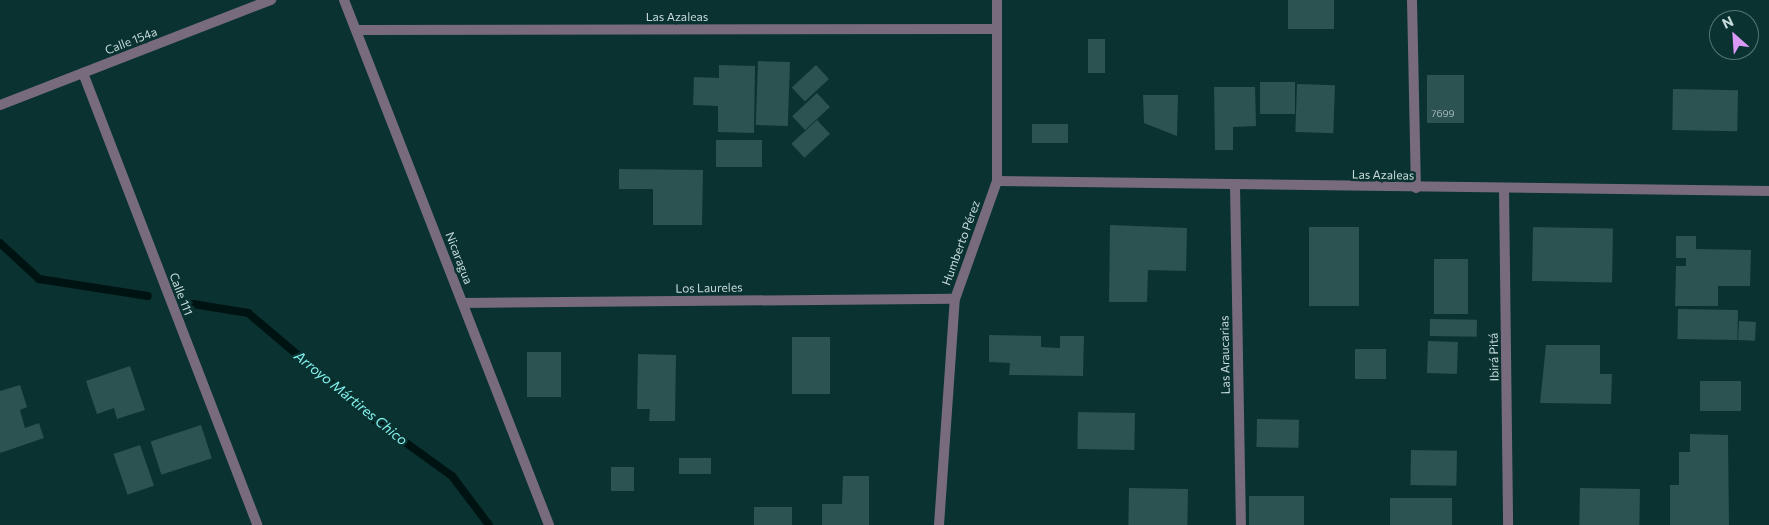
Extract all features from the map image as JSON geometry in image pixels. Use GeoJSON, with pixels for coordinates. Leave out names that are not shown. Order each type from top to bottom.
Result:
{"type":"FeatureCollection","features":[{"type":"Feature","properties":{"kind":"street","name":"Calle 154a"},"geometry":{"type":"LineString","coordinates":[[0,104],[271,0]]}},
{"type":"Feature","properties":{"kind":"street","name":"Nicaragua"},"geometry":{"type":"LineString","coordinates":[[344,0],[549,525]]}},
{"type":"Feature","properties":{"kind":"street","name":"Humberto Pérez"},"geometry":{"type":"LineString","coordinates":[[939,525],[955,299],[997,181],[997,0]]}},
{"type":"Feature","properties":{"kind":"street"},"geometry":{"type":"LineString","coordinates":[[1412,0],[1416,188]]}},
{"type":"Feature","properties":{"kind":"street","name":"Las Azaleas"},"geometry":{"type":"LineString","coordinates":[[357,30],[997,29]]}},
{"type":"Feature","properties":{"kind":"street","name":"Calle 111"},"geometry":{"type":"LineString","coordinates":[[82,73],[257,525]]}},
{"type":"Feature","properties":{"kind":"street","name":"Las Azaleas"},"geometry":{"type":"LineString","coordinates":[[997,181],[1416,188],[1769,191]]}},
{"type":"Feature","properties":{"kind":"street","name":"Las Araucarias"},"geometry":{"type":"LineString","coordinates":[[1235,185],[1241,525]]}},
{"type":"Feature","properties":{"kind":"street","name":"Ibirá Pitá"},"geometry":{"type":"LineString","coordinates":[[1504,189],[1508,525]]}},
{"type":"Feature","properties":{"kind":"street","name":"Los Laureles"},"geometry":{"type":"LineString","coordinates":[[463,303],[955,299]]}},
{"type":"Feature","properties":{"kind":"building"},"geometry":{"type":"Polygon","coordinates":[[[1288,0],[1334,0],[1334,29],[1288,29],[1288,0]]]}},
{"type":"Feature","properties":{"kind":"building"},"geometry":{"type":"Polygon","coordinates":[[[1088,39],[1105,39],[1105,73],[1088,73],[1088,39]]]}},
{"type":"Feature","properties":{"kind":"building"},"geometry":{"type":"Polygon","coordinates":[[[758,61],[790,62],[788,126],[756,125],[758,61]]]}},
{"type":"Feature","properties":{"kind":"building"},"geometry":{"type":"Polygon","coordinates":[[[719,65],[755,66],[754,133],[718,132],[718,106],[693,105],[694,77],[719,78],[719,65]]]}},
{"type":"Feature","properties":{"kind":"building"},"geometry":{"type":"Polygon","coordinates":[[[816,65],[829,79],[805,101],[792,88],[816,65]]]}},
{"type":"Feature","properties":{"kind":"building"},"geometry":{"type":"Polygon","coordinates":[[[1427,75],[1464,75],[1464,123],[1427,123],[1427,75]]]}},
{"type":"Feature","properties":{"kind":"building"},"geometry":{"type":"Polygon","coordinates":[[[1260,82],[1295,82],[1295,114],[1260,114],[1260,82]]]}},
{"type":"Feature","properties":{"kind":"building"},"geometry":{"type":"Polygon","coordinates":[[[1297,84],[1335,85],[1333,133],[1295,132],[1297,84]]]}},
{"type":"Feature","properties":{"kind":"building"},"geometry":{"type":"Polygon","coordinates":[[[1214,87],[1255,87],[1256,126],[1233,127],[1233,150],[1215,150],[1214,87]]]}},
{"type":"Feature","properties":{"kind":"building"},"geometry":{"type":"Polygon","coordinates":[[[1673,89],[1738,90],[1737,131],[1672,130],[1673,89]]]}},
{"type":"Feature","properties":{"kind":"building"},"geometry":{"type":"Polygon","coordinates":[[[817,93],[830,107],[805,130],[792,116],[817,93]]]}},
{"type":"Feature","properties":{"kind":"building"},"geometry":{"type":"Polygon","coordinates":[[[1143,95],[1178,95],[1177,136],[1144,123],[1143,95]]]}},
{"type":"Feature","properties":{"kind":"building"},"geometry":{"type":"Polygon","coordinates":[[[817,120],[830,134],[804,158],[791,144],[817,120]]]}},
{"type":"Feature","properties":{"kind":"building"},"geometry":{"type":"Polygon","coordinates":[[[1032,124],[1068,124],[1068,143],[1032,143],[1032,124]]]}},
{"type":"Feature","properties":{"kind":"building"},"geometry":{"type":"Polygon","coordinates":[[[716,140],[762,140],[762,167],[716,167],[716,140]]]}},
{"type":"Feature","properties":{"kind":"building"},"geometry":{"type":"Polygon","coordinates":[[[619,169],[703,170],[702,225],[653,225],[653,189],[619,189],[619,169]]]}},
{"type":"Feature","properties":{"kind":"building"},"geometry":{"type":"Polygon","coordinates":[[[1110,225],[1187,228],[1186,271],[1148,270],[1147,302],[1109,302],[1110,225]]]}},
{"type":"Feature","properties":{"kind":"building"},"geometry":{"type":"Polygon","coordinates":[[[1309,227],[1359,227],[1359,306],[1309,306],[1309,227]]]}},
{"type":"Feature","properties":{"kind":"building"},"geometry":{"type":"Polygon","coordinates":[[[1533,227],[1613,228],[1612,282],[1532,281],[1533,227]]]}},
{"type":"Feature","properties":{"kind":"building"},"geometry":{"type":"Polygon","coordinates":[[[1676,236],[1696,236],[1696,249],[1751,250],[1750,286],[1718,286],[1718,306],[1675,306],[1676,266],[1686,266],[1686,258],[1676,258],[1676,236]]]}},
{"type":"Feature","properties":{"kind":"building"},"geometry":{"type":"Polygon","coordinates":[[[1434,259],[1468,259],[1468,314],[1434,314],[1434,259]]]}},
{"type":"Feature","properties":{"kind":"building"},"geometry":{"type":"Polygon","coordinates":[[[1678,309],[1738,310],[1737,340],[1677,339],[1678,309]]]}},
{"type":"Feature","properties":{"kind":"building"},"geometry":{"type":"Polygon","coordinates":[[[1430,319],[1477,320],[1477,337],[1430,336],[1430,319]]]}},
{"type":"Feature","properties":{"kind":"building"},"geometry":{"type":"Polygon","coordinates":[[[1739,321],[1756,322],[1755,341],[1738,340],[1739,321]]]}},
{"type":"Feature","properties":{"kind":"building"},"geometry":{"type":"Polygon","coordinates":[[[989,335],[1041,336],[1041,347],[1060,348],[1060,336],[1084,336],[1083,376],[1009,375],[1010,363],[989,362],[989,335]]]}},
{"type":"Feature","properties":{"kind":"building"},"geometry":{"type":"Polygon","coordinates":[[[792,337],[830,337],[830,394],[792,394],[792,337]]]}},
{"type":"Feature","properties":{"kind":"building"},"geometry":{"type":"Polygon","coordinates":[[[1428,341],[1458,342],[1457,374],[1427,373],[1428,341]]]}},
{"type":"Feature","properties":{"kind":"building"},"geometry":{"type":"Polygon","coordinates":[[[1546,345],[1600,345],[1600,374],[1612,374],[1611,404],[1540,403],[1546,345]]]}},
{"type":"Feature","properties":{"kind":"building"},"geometry":{"type":"Polygon","coordinates":[[[1355,349],[1386,349],[1386,379],[1355,379],[1355,349]]]}},
{"type":"Feature","properties":{"kind":"building"},"geometry":{"type":"Polygon","coordinates":[[[527,352],[561,352],[561,397],[527,397],[527,352]]]}},
{"type":"Feature","properties":{"kind":"building"},"geometry":{"type":"Polygon","coordinates":[[[638,354],[676,355],[675,421],[649,421],[650,409],[637,409],[638,354]]]}},
{"type":"Feature","properties":{"kind":"building"},"geometry":{"type":"Polygon","coordinates":[[[130,366],[145,410],[117,419],[114,408],[97,414],[86,381],[130,366]]]}},
{"type":"Feature","properties":{"kind":"building"},"geometry":{"type":"Polygon","coordinates":[[[1700,381],[1741,381],[1741,411],[1700,411],[1700,381]]]}},
{"type":"Feature","properties":{"kind":"building"},"geometry":{"type":"Polygon","coordinates":[[[20,385],[27,407],[20,410],[25,428],[39,423],[44,438],[0,453],[0,391],[20,385]]]}},
{"type":"Feature","properties":{"kind":"building"},"geometry":{"type":"Polygon","coordinates":[[[1078,412],[1135,413],[1134,450],[1077,449],[1078,412]]]}},
{"type":"Feature","properties":{"kind":"building"},"geometry":{"type":"Polygon","coordinates":[[[1257,419],[1299,420],[1299,448],[1257,447],[1257,419]]]}},
{"type":"Feature","properties":{"kind":"building"},"geometry":{"type":"Polygon","coordinates":[[[201,425],[212,458],[161,475],[151,441],[201,425]]]}},
{"type":"Feature","properties":{"kind":"building"},"geometry":{"type":"Polygon","coordinates":[[[1690,434],[1728,435],[1729,525],[1670,525],[1670,485],[1679,485],[1679,452],[1690,452],[1690,434]]]}},
{"type":"Feature","properties":{"kind":"building"},"geometry":{"type":"Polygon","coordinates":[[[140,445],[154,486],[128,495],[114,454],[140,445]]]}},
{"type":"Feature","properties":{"kind":"building"},"geometry":{"type":"Polygon","coordinates":[[[1411,450],[1457,451],[1456,486],[1410,485],[1411,450]]]}},
{"type":"Feature","properties":{"kind":"building"},"geometry":{"type":"Polygon","coordinates":[[[679,458],[711,458],[711,474],[679,474],[679,458]]]}},
{"type":"Feature","properties":{"kind":"building"},"geometry":{"type":"Polygon","coordinates":[[[611,467],[634,467],[634,491],[611,491],[611,467]]]}},
{"type":"Feature","properties":{"kind":"building"},"geometry":{"type":"Polygon","coordinates":[[[843,476],[869,476],[869,525],[822,525],[822,504],[842,504],[843,476]]]}},
{"type":"Feature","properties":{"kind":"building"},"geometry":{"type":"Polygon","coordinates":[[[1129,488],[1188,489],[1187,525],[1128,525],[1129,488]]]}},
{"type":"Feature","properties":{"kind":"building"},"geometry":{"type":"Polygon","coordinates":[[[1580,488],[1640,489],[1639,525],[1579,525],[1580,488]]]}},
{"type":"Feature","properties":{"kind":"building"},"geometry":{"type":"Polygon","coordinates":[[[1249,496],[1304,496],[1304,525],[1249,525],[1249,496]]]}},
{"type":"Feature","properties":{"kind":"building"},"geometry":{"type":"Polygon","coordinates":[[[1390,498],[1452,498],[1452,525],[1390,525],[1390,498]]]}},
{"type":"Feature","properties":{"kind":"building"},"geometry":{"type":"Polygon","coordinates":[[[754,507],[792,507],[792,525],[754,525],[754,507]]]}},
{"type":"Feature","properties":{"kind":"waterway","name":"Arroyo Mártires Chico"},"geometry":{"type":"LineString","coordinates":[[0,243],[39,279],[148,296]]}},
{"type":"Feature","properties":{"kind":"waterway","name":"Arroyo Mártires Chico"},"geometry":{"type":"LineString","coordinates":[[193,304],[248,313],[377,422],[452,476],[489,525]]}}]}
